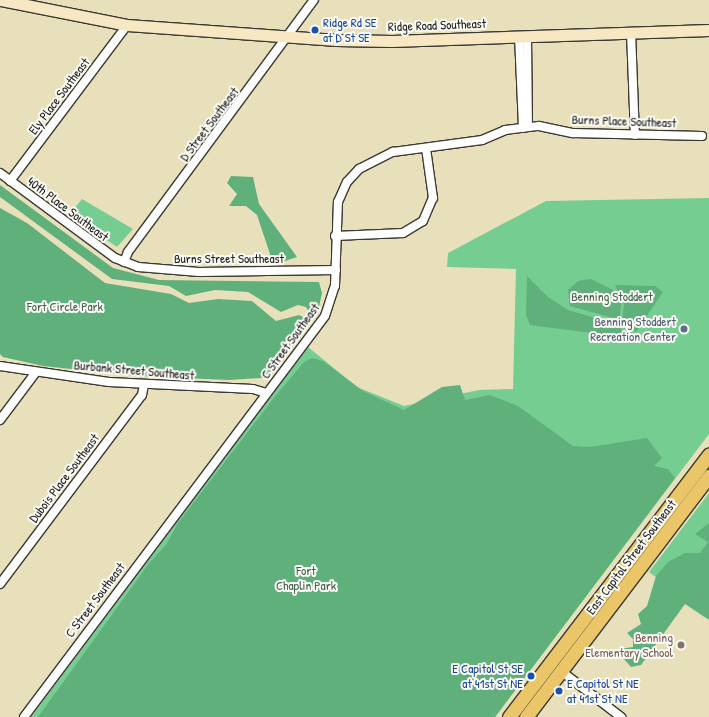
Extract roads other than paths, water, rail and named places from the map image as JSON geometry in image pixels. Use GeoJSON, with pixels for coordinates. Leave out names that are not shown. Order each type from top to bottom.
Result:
{"type":"FeatureCollection","features":[{"type":"Feature","properties":{"kind":"main road","name":"Ridge Road Southeast"},"geometry":{"type":"LineString","coordinates":[[2,2],[127,25],[289,37],[392,41],[709,30]]}},
{"type":"Feature","properties":{"kind":"main road","name":"East Capitol Street Southeast"},"geometry":{"type":"LineString","coordinates":[[508,717],[709,454]]}},
{"type":"Feature","properties":{"kind":"main road"},"geometry":{"type":"LineString","coordinates":[[526,717],[709,476]]}},
{"type":"Feature","properties":{"kind":"street","name":"D Street Southeast"},"geometry":{"type":"LineString","coordinates":[[124,262],[128,252],[289,37],[314,0]]}},
{"type":"Feature","properties":{"kind":"street","name":"Ely Place Southeast"},"geometry":{"type":"LineString","coordinates":[[10,181],[127,25]]}},
{"type":"Feature","properties":{"kind":"street"},"geometry":{"type":"LineString","coordinates":[[631,32],[635,135]]}},
{"type":"Feature","properties":{"kind":"street"},"geometry":{"type":"LineString","coordinates":[[523,36],[526,128]]}},
{"type":"Feature","properties":{"kind":"street","name":"Burns Place Southeast"},"geometry":{"type":"LineString","coordinates":[[526,128],[635,135],[702,136]]}},
{"type":"Feature","properties":{"kind":"street","name":"C Street Southeast"},"geometry":{"type":"LineString","coordinates":[[24,717],[328,309],[336,270],[335,236],[338,202],[356,172],[382,155],[482,140],[504,130],[526,128]]}},
{"type":"Feature","properties":{"kind":"street"},"geometry":{"type":"LineString","coordinates":[[335,236],[403,233],[423,221],[433,198],[426,148]]}},
{"type":"Feature","properties":{"kind":"street","name":"40th Place Southeast"},"geometry":{"type":"LineString","coordinates":[[0,173],[124,262]]}},
{"type":"Feature","properties":{"kind":"street","name":"Burns Street Southeast"},"geometry":{"type":"LineString","coordinates":[[124,262],[149,269],[199,272],[336,270]]}},
{"type":"Feature","properties":{"kind":"street","name":"Burbank Street Southeast"},"geometry":{"type":"LineString","coordinates":[[0,366],[144,386],[253,389],[266,393]]}},
{"type":"Feature","properties":{"kind":"street"},"geometry":{"type":"LineString","coordinates":[[0,420],[36,372]]}},
{"type":"Feature","properties":{"kind":"street","name":"Dubois Place Southeast"},"geometry":{"type":"LineString","coordinates":[[0,584],[142,395],[144,386]]}},
{"type":"Feature","properties":{"kind":"street"},"geometry":{"type":"LineString","coordinates":[[561,671],[621,717]]}},
{"type":"Feature","properties":{"kind":"place","name":"Ridge Rd SE at D St SE"},"geometry":{"type":"Point","coordinates":[315,30]}},
{"type":"Feature","properties":{"kind":"place","name":"Benning Stoddert Recreation Center"},"geometry":{"type":"Point","coordinates":[684,329]}},
{"type":"Feature","properties":{"kind":"place","name":"Benning Elementary School"},"geometry":{"type":"Point","coordinates":[681,645]}},
{"type":"Feature","properties":{"kind":"place","name":"E Capitol St SE at 41st St NE"},"geometry":{"type":"Point","coordinates":[531,676]}},
{"type":"Feature","properties":{"kind":"place","name":"E Capitol St NE at 41st St NE"},"geometry":{"type":"Point","coordinates":[559,691]}},
{"type":"Feature","properties":{"kind":"park label","name":"Benning Stoddert"},"geometry":{"type":"Point","coordinates":[612,296]}},
{"type":"Feature","properties":{"kind":"park label","name":"Fort Circle Park"},"geometry":{"type":"Point","coordinates":[65,306]}},
{"type":"Feature","properties":{"kind":"park label","name":"Fort Chaplin Park"},"geometry":{"type":"Point","coordinates":[306,578]}}]}
